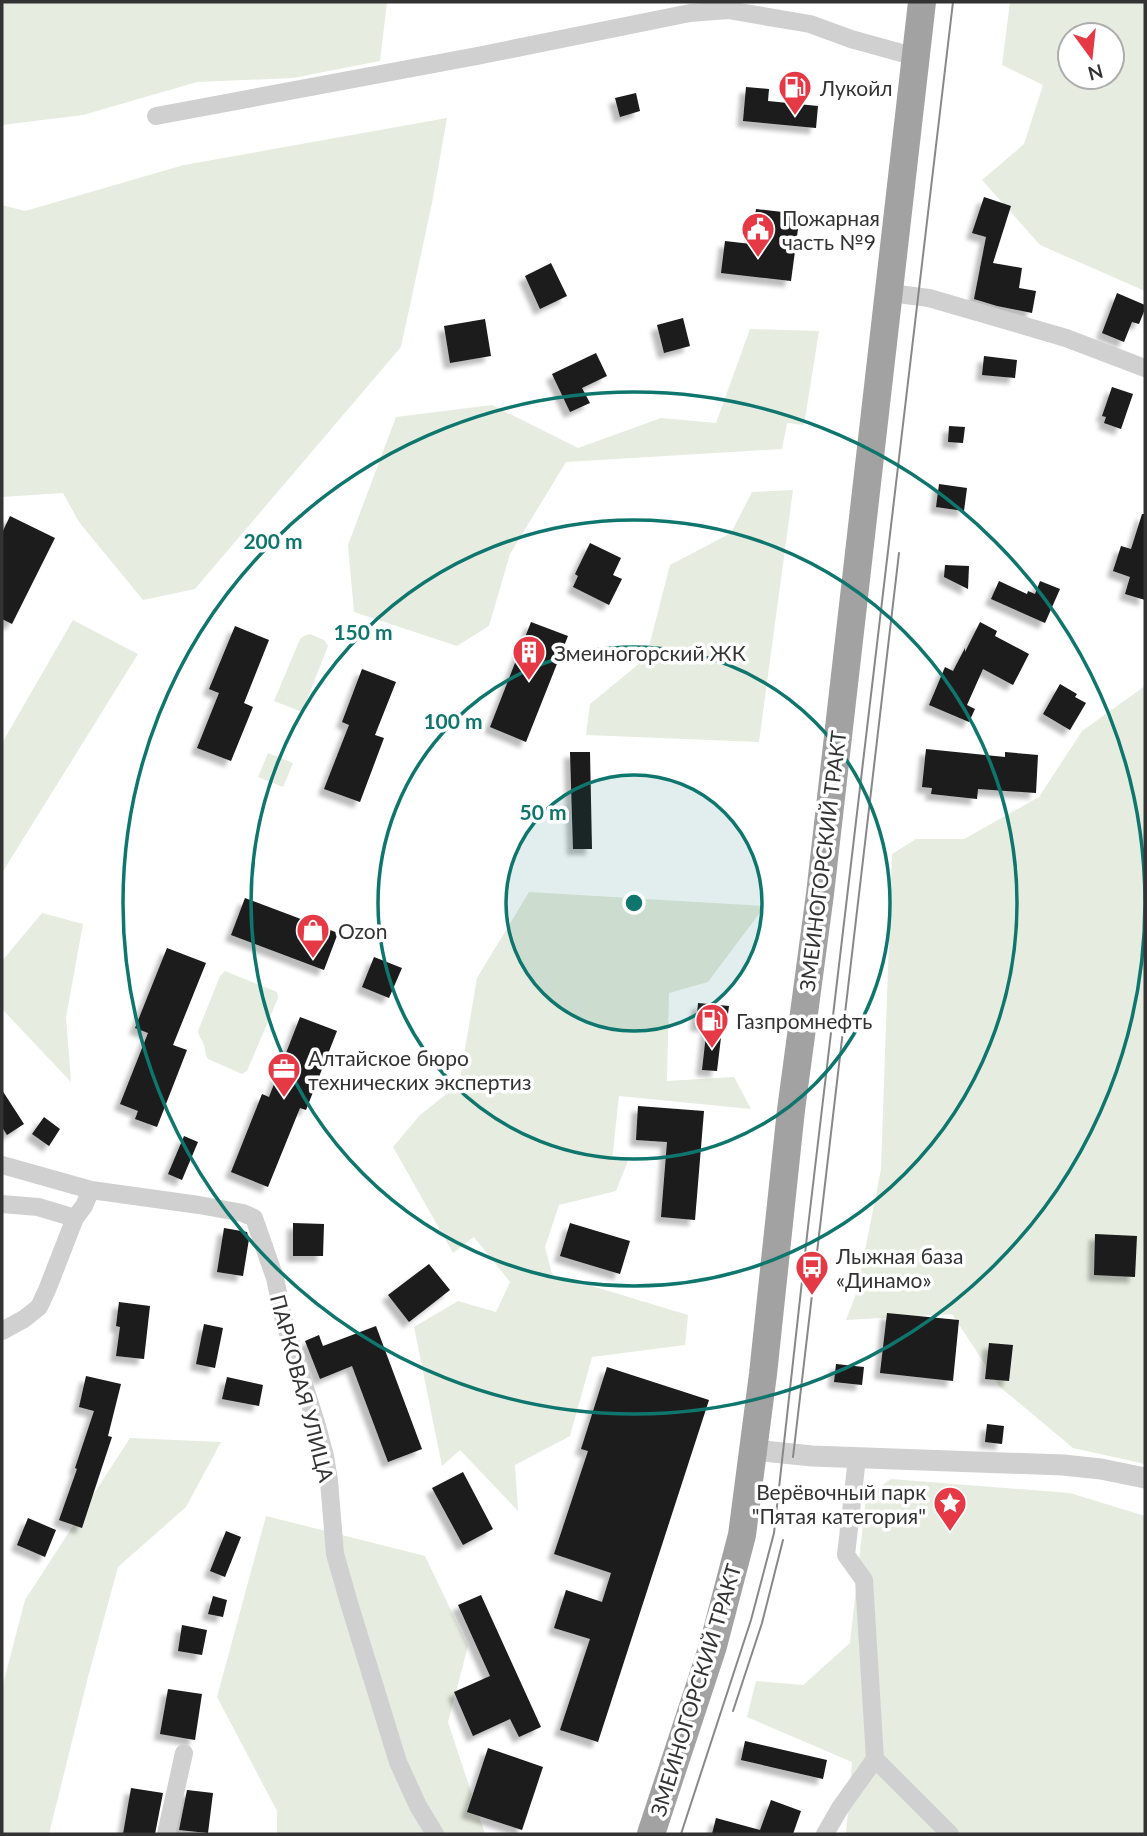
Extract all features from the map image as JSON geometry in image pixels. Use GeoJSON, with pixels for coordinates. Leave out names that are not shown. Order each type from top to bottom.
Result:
{"type":"FeatureCollection","features":[{"type":"Feature","properties":{"kind":"highway","name":"ЗМЕИНОГОРСКИЙ ТРАКТ"},"geometry":{"type":"LineString","coordinates":[[651,1834],[713,1646],[741,1535],[763,1374],[791,1110],[820,894],[922,2]]}},
{"type":"Feature","properties":{"kind":"street"},"geometry":{"type":"LineString","coordinates":[[156,116],[690,13],[728,10],[810,24],[851,39],[916,57]]}},
{"type":"Feature","properties":{"kind":"street"},"geometry":{"type":"LineString","coordinates":[[890,293],[929,298],[1066,338],[1145,368]]}},
{"type":"Feature","properties":{"kind":"street","name":"ПАРКОВАЯ УЛИЦА"},"geometry":{"type":"LineString","coordinates":[[2,1165],[91,1190],[243,1213],[254,1218],[275,1278],[284,1321],[320,1436],[329,1481],[335,1553],[349,1603],[398,1762],[418,1806],[435,1834]]}},
{"type":"Feature","properties":{"kind":"street"},"geometry":{"type":"LineString","coordinates":[[2,1331],[24,1319],[38,1307],[75,1218],[91,1190]]}},
{"type":"Feature","properties":{"kind":"street"},"geometry":{"type":"LineString","coordinates":[[2,1204],[38,1207],[75,1218]]}},
{"type":"Feature","properties":{"kind":"street"},"geometry":{"type":"LineString","coordinates":[[753,1450],[857,1458],[1063,1465],[1145,1478]]}},
{"type":"Feature","properties":{"kind":"street"},"geometry":{"type":"LineString","coordinates":[[825,1834],[875,1759],[863,1580],[846,1555],[857,1458]]}},
{"type":"Feature","properties":{"kind":"street"},"geometry":{"type":"LineString","coordinates":[[166,1834],[184,1753]]}},
{"type":"Feature","properties":{"kind":"street"},"geometry":{"type":"LineString","coordinates":[[875,1759],[950,1834]]}},
{"type":"Feature","properties":{"kind":"shaded area"},"geometry":{"type":"Polygon","coordinates":[[[2,2],[387,2],[380,61],[293,78],[197,82],[83,115],[2,125],[2,2]]]}},
{"type":"Feature","properties":{"kind":"shaded area"},"geometry":{"type":"Polygon","coordinates":[[[1010,2],[1145,2],[1145,291],[1040,245],[982,180],[1024,144],[1043,85],[1002,65],[1010,2]]]}},
{"type":"Feature","properties":{"kind":"shaded area"},"geometry":{"type":"Polygon","coordinates":[[[447,118],[401,347],[195,589],[143,600],[79,522],[63,493],[2,497],[2,205],[25,211],[184,165],[447,118]]]}},
{"type":"Feature","properties":{"kind":"shaded area"},"geometry":{"type":"Polygon","coordinates":[[[750,329],[819,331],[804,425],[787,423],[782,449],[566,462],[510,554],[489,626],[457,646],[354,612],[348,545],[396,417],[492,405],[578,448],[661,418],[716,423],[750,329]]]}},
{"type":"Feature","properties":{"kind":"shaded area"},"geometry":{"type":"Polygon","coordinates":[[[793,490],[759,742],[586,735],[590,704],[646,658],[670,565],[731,533],[752,492],[793,490]]]}},
{"type":"Feature","properties":{"kind":"shaded area"},"geometry":{"type":"Polygon","coordinates":[[[73,620],[138,654],[2,873],[2,743],[73,620]]]}},
{"type":"Feature","properties":{"kind":"shaded area"},"geometry":{"type":"Polygon","coordinates":[[[310,634],[324,640],[328,646],[302,712],[274,701],[300,639],[310,634]]]}},
{"type":"Feature","properties":{"kind":"shaded area"},"geometry":{"type":"Polygon","coordinates":[[[1145,686],[1145,1464],[1073,1448],[1000,1387],[952,1314],[846,1320],[857,1291],[881,1169],[892,854],[916,839],[964,839],[1039,797],[1082,731],[1145,686]]]}},
{"type":"Feature","properties":{"kind":"shaded area"},"geometry":{"type":"Polygon","coordinates":[[[268,753],[293,763],[283,787],[258,777],[268,753]]]}},
{"type":"Feature","properties":{"kind":"shaded area"},"geometry":{"type":"Polygon","coordinates":[[[529,892],[765,906],[708,982],[669,993],[667,1081],[734,1077],[751,1109],[619,1096],[612,1160],[629,1158],[616,1191],[559,1205],[545,1247],[552,1274],[688,1315],[685,1345],[592,1357],[570,1436],[515,1465],[518,1511],[460,1450],[442,1466],[414,1327],[458,1301],[496,1312],[510,1282],[474,1237],[453,1253],[393,1147],[420,1115],[459,1084],[477,978],[529,892]]]}},
{"type":"Feature","properties":{"kind":"shaded area"},"geometry":{"type":"Polygon","coordinates":[[[42,913],[83,924],[66,1017],[71,1082],[2,1009],[2,961],[42,913]]]}},
{"type":"Feature","properties":{"kind":"shaded area"},"geometry":{"type":"Polygon","coordinates":[[[225,971],[277,992],[278,998],[247,1071],[242,1074],[208,1059],[198,1031],[220,976],[225,971]]]}},
{"type":"Feature","properties":{"kind":"shaded area"},"geometry":{"type":"Polygon","coordinates":[[[130,1438],[221,1442],[186,1507],[118,1567],[49,1834],[2,1834],[2,1688],[25,1600],[130,1438]]]}},
{"type":"Feature","properties":{"kind":"shaded area"},"geometry":{"type":"Polygon","coordinates":[[[891,1479],[1070,1493],[1145,1516],[1145,1834],[846,1834],[852,1762],[747,1717],[756,1681],[803,1685],[850,1643],[866,1497],[891,1479]]]}},
{"type":"Feature","properties":{"kind":"shaded area"},"geometry":{"type":"Polygon","coordinates":[[[266,1516],[425,1556],[468,1646],[448,1722],[485,1834],[277,1834],[277,1811],[217,1697],[266,1516]]]}},
{"type":"Feature","properties":{"kind":"building"},"geometry":{"type":"Polygon","coordinates":[[[746,87],[769,89],[768,101],[818,106],[816,128],[743,121],[746,87]]]}},
{"type":"Feature","properties":{"kind":"building"},"geometry":{"type":"Polygon","coordinates":[[[636,93],[640,111],[620,117],[615,98],[636,93]]]}},
{"type":"Feature","properties":{"kind":"building"},"geometry":{"type":"Polygon","coordinates":[[[984,197],[1011,206],[993,263],[1022,268],[1019,288],[1036,291],[1032,313],[974,299],[986,237],[972,233],[984,197]]]}},
{"type":"Feature","properties":{"kind":"building","name":"Пожарная часть №9"},"geometry":{"type":"Polygon","coordinates":[[[756,209],[800,214],[791,281],[721,273],[725,241],[751,244],[756,209]]]}},
{"type":"Feature","properties":{"kind":"building"},"geometry":{"type":"Polygon","coordinates":[[[551,263],[567,296],[540,309],[525,276],[551,263]]]}},
{"type":"Feature","properties":{"kind":"building"},"geometry":{"type":"Polygon","coordinates":[[[1117,293],[1145,305],[1139,324],[1132,322],[1124,342],[1102,333],[1117,293]]]}},
{"type":"Feature","properties":{"kind":"building"},"geometry":{"type":"Polygon","coordinates":[[[683,318],[690,346],[664,353],[657,325],[683,318]]]}},
{"type":"Feature","properties":{"kind":"building"},"geometry":{"type":"Polygon","coordinates":[[[485,319],[491,356],[450,363],[444,326],[485,319]]]}},
{"type":"Feature","properties":{"kind":"building"},"geometry":{"type":"Polygon","coordinates":[[[596,353],[607,376],[582,388],[590,403],[570,412],[552,374],[596,353]]]}},
{"type":"Feature","properties":{"kind":"building"},"geometry":{"type":"Polygon","coordinates":[[[984,356],[1017,360],[1015,378],[982,375],[984,356]]]}},
{"type":"Feature","properties":{"kind":"building"},"geometry":{"type":"Polygon","coordinates":[[[1112,387],[1133,394],[1121,429],[1104,423],[1106,417],[1102,416],[1112,387]]]}},
{"type":"Feature","properties":{"kind":"building"},"geometry":{"type":"Polygon","coordinates":[[[949,426],[965,427],[963,443],[948,442],[949,426]]]}},
{"type":"Feature","properties":{"kind":"building"},"geometry":{"type":"Polygon","coordinates":[[[939,484],[967,488],[964,511],[936,507],[939,484]]]}},
{"type":"Feature","properties":{"kind":"building"},"geometry":{"type":"Polygon","coordinates":[[[1142,514],[1145,514],[1145,600],[1125,594],[1130,577],[1113,571],[1121,546],[1131,549],[1142,514]]]}},
{"type":"Feature","properties":{"kind":"building"},"geometry":{"type":"Polygon","coordinates":[[[10,516],[55,538],[12,624],[2,619],[2,533],[10,516]]]}},
{"type":"Feature","properties":{"kind":"building"},"geometry":{"type":"Polygon","coordinates":[[[590,543],[621,558],[613,575],[622,579],[609,605],[573,587],[578,576],[575,574],[590,543]]]}},
{"type":"Feature","properties":{"kind":"building"},"geometry":{"type":"Polygon","coordinates":[[[945,565],[969,566],[968,589],[944,577],[945,565]]]}},
{"type":"Feature","properties":{"kind":"building"},"geometry":{"type":"Polygon","coordinates":[[[999,581],[1027,594],[1028,591],[1035,594],[1040,581],[1060,589],[1045,623],[991,599],[999,581]]]}},
{"type":"Feature","properties":{"kind":"building","name":"Змеиногорский ЖК"},"geometry":{"type":"Polygon","coordinates":[[[531,622],[568,636],[526,742],[490,727],[531,622]]]}},
{"type":"Feature","properties":{"kind":"building"},"geometry":{"type":"Polygon","coordinates":[[[980,622],[997,631],[995,636],[1029,654],[1013,685],[983,669],[967,705],[975,709],[969,722],[929,705],[945,667],[953,671],[980,622]]]}},
{"type":"Feature","properties":{"kind":"building"},"geometry":{"type":"Polygon","coordinates":[[[235,626],[269,640],[244,703],[253,707],[231,761],[197,748],[219,693],[209,689],[235,626]]]}},
{"type":"Feature","properties":{"kind":"building"},"geometry":{"type":"Polygon","coordinates":[[[362,669],[396,682],[375,735],[384,738],[360,802],[324,789],[349,725],[342,722],[362,669]]]}},
{"type":"Feature","properties":{"kind":"building"},"geometry":{"type":"Polygon","coordinates":[[[1060,684],[1086,703],[1070,730],[1043,714],[1060,684]]]}},
{"type":"Feature","properties":{"kind":"building"},"geometry":{"type":"Polygon","coordinates":[[[926,749],[1005,757],[1005,752],[1038,755],[1036,793],[978,789],[977,799],[931,794],[932,788],[922,787],[926,749]]]}},
{"type":"Feature","properties":{"kind":"building"},"geometry":{"type":"Polygon","coordinates":[[[570,752],[590,752],[592,849],[573,849],[570,752]]]}},
{"type":"Feature","properties":{"kind":"building"},"geometry":{"type":"Polygon","coordinates":[[[245,898],[338,933],[324,970],[231,935],[245,898]]]}},
{"type":"Feature","properties":{"kind":"building"},"geometry":{"type":"Polygon","coordinates":[[[167,948],[206,963],[173,1045],[187,1050],[157,1127],[135,1119],[138,1111],[120,1104],[148,1033],[135,1028],[167,948]]]}},
{"type":"Feature","properties":{"kind":"building"},"geometry":{"type":"Polygon","coordinates":[[[374,957],[402,968],[389,998],[362,987],[374,957]]]}},
{"type":"Feature","properties":{"kind":"building","name":"Газпромнефть"},"geometry":{"type":"Polygon","coordinates":[[[698,1003],[729,1006],[726,1030],[722,1029],[717,1071],[702,1070],[707,1026],[696,1025],[698,1003]]]}},
{"type":"Feature","properties":{"kind":"building"},"geometry":{"type":"Polygon","coordinates":[[[300,1017],[337,1031],[306,1110],[300,1108],[268,1187],[231,1172],[262,1094],[269,1097],[300,1017]]]}},
{"type":"Feature","properties":{"kind":"building"},"geometry":{"type":"Polygon","coordinates":[[[2,1090],[24,1124],[7,1135],[2,1127],[2,1090]]]}},
{"type":"Feature","properties":{"kind":"building"},"geometry":{"type":"Polygon","coordinates":[[[638,1106],[704,1111],[695,1220],[661,1217],[667,1142],[636,1140],[638,1106]]]}},
{"type":"Feature","properties":{"kind":"building"},"geometry":{"type":"Polygon","coordinates":[[[44,1117],[60,1129],[49,1146],[32,1134],[44,1117]]]}},
{"type":"Feature","properties":{"kind":"building"},"geometry":{"type":"Polygon","coordinates":[[[184,1136],[198,1142],[182,1180],[168,1174],[184,1136]]]}},
{"type":"Feature","properties":{"kind":"building"},"geometry":{"type":"Polygon","coordinates":[[[293,1223],[324,1224],[323,1256],[293,1256],[293,1223]]]}},
{"type":"Feature","properties":{"kind":"building"},"geometry":{"type":"Polygon","coordinates":[[[570,1223],[630,1241],[620,1274],[560,1256],[570,1223]]]}},
{"type":"Feature","properties":{"kind":"building"},"geometry":{"type":"Polygon","coordinates":[[[224,1228],[247,1232],[249,1239],[243,1276],[217,1272],[224,1228]]]}},
{"type":"Feature","properties":{"kind":"building"},"geometry":{"type":"Polygon","coordinates":[[[1095,1234],[1137,1236],[1135,1277],[1094,1275],[1095,1234]]]}},
{"type":"Feature","properties":{"kind":"building"},"geometry":{"type":"Polygon","coordinates":[[[429,1264],[450,1290],[409,1322],[388,1295],[429,1264]]]}},
{"type":"Feature","properties":{"kind":"building"},"geometry":{"type":"Polygon","coordinates":[[[119,1302],[150,1306],[144,1359],[116,1356],[120,1327],[116,1326],[119,1302]]]}},
{"type":"Feature","properties":{"kind":"building"},"geometry":{"type":"Polygon","coordinates":[[[887,1313],[959,1320],[953,1381],[880,1373],[887,1313]]]}},
{"type":"Feature","properties":{"kind":"building"},"geometry":{"type":"Polygon","coordinates":[[[204,1324],[223,1328],[215,1368],[196,1364],[204,1324]]]}},
{"type":"Feature","properties":{"kind":"building"},"geometry":{"type":"Polygon","coordinates":[[[376,1326],[422,1449],[388,1462],[352,1366],[320,1379],[305,1341],[319,1335],[323,1346],[376,1326]]]}},
{"type":"Feature","properties":{"kind":"building"},"geometry":{"type":"Polygon","coordinates":[[[989,1343],[1013,1345],[1009,1381],[985,1379],[989,1343]]]}},
{"type":"Feature","properties":{"kind":"building"},"geometry":{"type":"Polygon","coordinates":[[[836,1364],[864,1367],[862,1385],[834,1382],[836,1364]]]}},
{"type":"Feature","properties":{"kind":"building"},"geometry":{"type":"Polygon","coordinates":[[[607,1367],[709,1400],[598,1742],[560,1730],[590,1639],[554,1628],[566,1590],[602,1602],[611,1573],[554,1554],[588,1451],[581,1449],[607,1367]]]}},
{"type":"Feature","properties":{"kind":"building"},"geometry":{"type":"Polygon","coordinates":[[[86,1376],[121,1384],[108,1436],[112,1437],[82,1528],[59,1520],[94,1411],[79,1407],[86,1376]]]}},
{"type":"Feature","properties":{"kind":"building"},"geometry":{"type":"Polygon","coordinates":[[[227,1377],[263,1385],[259,1406],[222,1399],[227,1377]]]}},
{"type":"Feature","properties":{"kind":"building"},"geometry":{"type":"Polygon","coordinates":[[[987,1424],[1004,1426],[1002,1444],[985,1442],[987,1424]]]}},
{"type":"Feature","properties":{"kind":"building"},"geometry":{"type":"Polygon","coordinates":[[[463,1472],[493,1529],[463,1545],[432,1488],[463,1472]]]}},
{"type":"Feature","properties":{"kind":"building"},"geometry":{"type":"Polygon","coordinates":[[[28,1518],[56,1530],[45,1557],[17,1545],[28,1518]]]}},
{"type":"Feature","properties":{"kind":"building"},"geometry":{"type":"Polygon","coordinates":[[[226,1531],[241,1537],[225,1577],[210,1571],[226,1531]]]}},
{"type":"Feature","properties":{"kind":"building"},"geometry":{"type":"Polygon","coordinates":[[[481,1595],[541,1727],[519,1737],[510,1719],[473,1736],[454,1692],[490,1676],[458,1605],[481,1595]]]}},
{"type":"Feature","properties":{"kind":"building"},"geometry":{"type":"Polygon","coordinates":[[[213,1596],[227,1600],[223,1617],[208,1614],[213,1596]]]}},
{"type":"Feature","properties":{"kind":"building"},"geometry":{"type":"Polygon","coordinates":[[[182,1625],[207,1630],[202,1655],[178,1651],[182,1625]]]}},
{"type":"Feature","properties":{"kind":"building"},"geometry":{"type":"Polygon","coordinates":[[[168,1689],[202,1694],[195,1740],[160,1734],[168,1689]]]}},
{"type":"Feature","properties":{"kind":"building"},"geometry":{"type":"Polygon","coordinates":[[[745,1741],[827,1760],[823,1779],[741,1760],[745,1741]]]}},
{"type":"Feature","properties":{"kind":"building"},"geometry":{"type":"Polygon","coordinates":[[[488,1748],[543,1767],[522,1830],[467,1812],[488,1748]]]}},
{"type":"Feature","properties":{"kind":"building"},"geometry":{"type":"Polygon","coordinates":[[[131,1788],[163,1793],[155,1834],[123,1834],[131,1788]]]}},
{"type":"Feature","properties":{"kind":"building"},"geometry":{"type":"Polygon","coordinates":[[[187,1790],[213,1793],[208,1833],[179,1830],[187,1790]]]}},
{"type":"Feature","properties":{"kind":"building"},"geometry":{"type":"Polygon","coordinates":[[[771,1800],[801,1811],[793,1834],[712,1834],[716,1818],[760,1830],[771,1800]]]}},
{"type":"Feature","properties":{"kind":"tram line"},"geometry":{"type":"LineString","coordinates":[[681,1834],[751,1620],[774,1533],[953,2]]}},
{"type":"Feature","properties":{"kind":"tram line"},"geometry":{"type":"LineString","coordinates":[[793,1457],[899,553]]}},
{"type":"Feature","properties":{"kind":"tram line"},"geometry":{"type":"LineString","coordinates":[[733,1711],[762,1623],[783,1540]]}},
{"type":"Feature","properties":{"kind":"place","name":"Лукойл"},"geometry":{"type":"Point","coordinates":[795,117]}},
{"type":"Feature","properties":{"kind":"place","name":"Пожарная часть №9"},"geometry":{"type":"Point","coordinates":[758,259]}},
{"type":"Feature","properties":{"kind":"place","name":"Змеиногорский ЖК"},"geometry":{"type":"Point","coordinates":[529,682]}},
{"type":"Feature","properties":{"kind":"place","name":"Ozon"},"geometry":{"type":"Point","coordinates":[313,960]}},
{"type":"Feature","properties":{"kind":"place","name":"Газпромнефть"},"geometry":{"type":"Point","coordinates":[712,1050]}},
{"type":"Feature","properties":{"kind":"place","name":"Алтайское бюро технических экспертиз"},"geometry":{"type":"Point","coordinates":[284,1099]}},
{"type":"Feature","properties":{"kind":"place","name":"Лыжная база «Динамо»"},"geometry":{"type":"Point","coordinates":[812,1297]}},
{"type":"Feature","properties":{"kind":"place","name":"Верёвочный парк \"Пятая категория\""},"geometry":{"type":"Point","coordinates":[950,1533]}}]}
